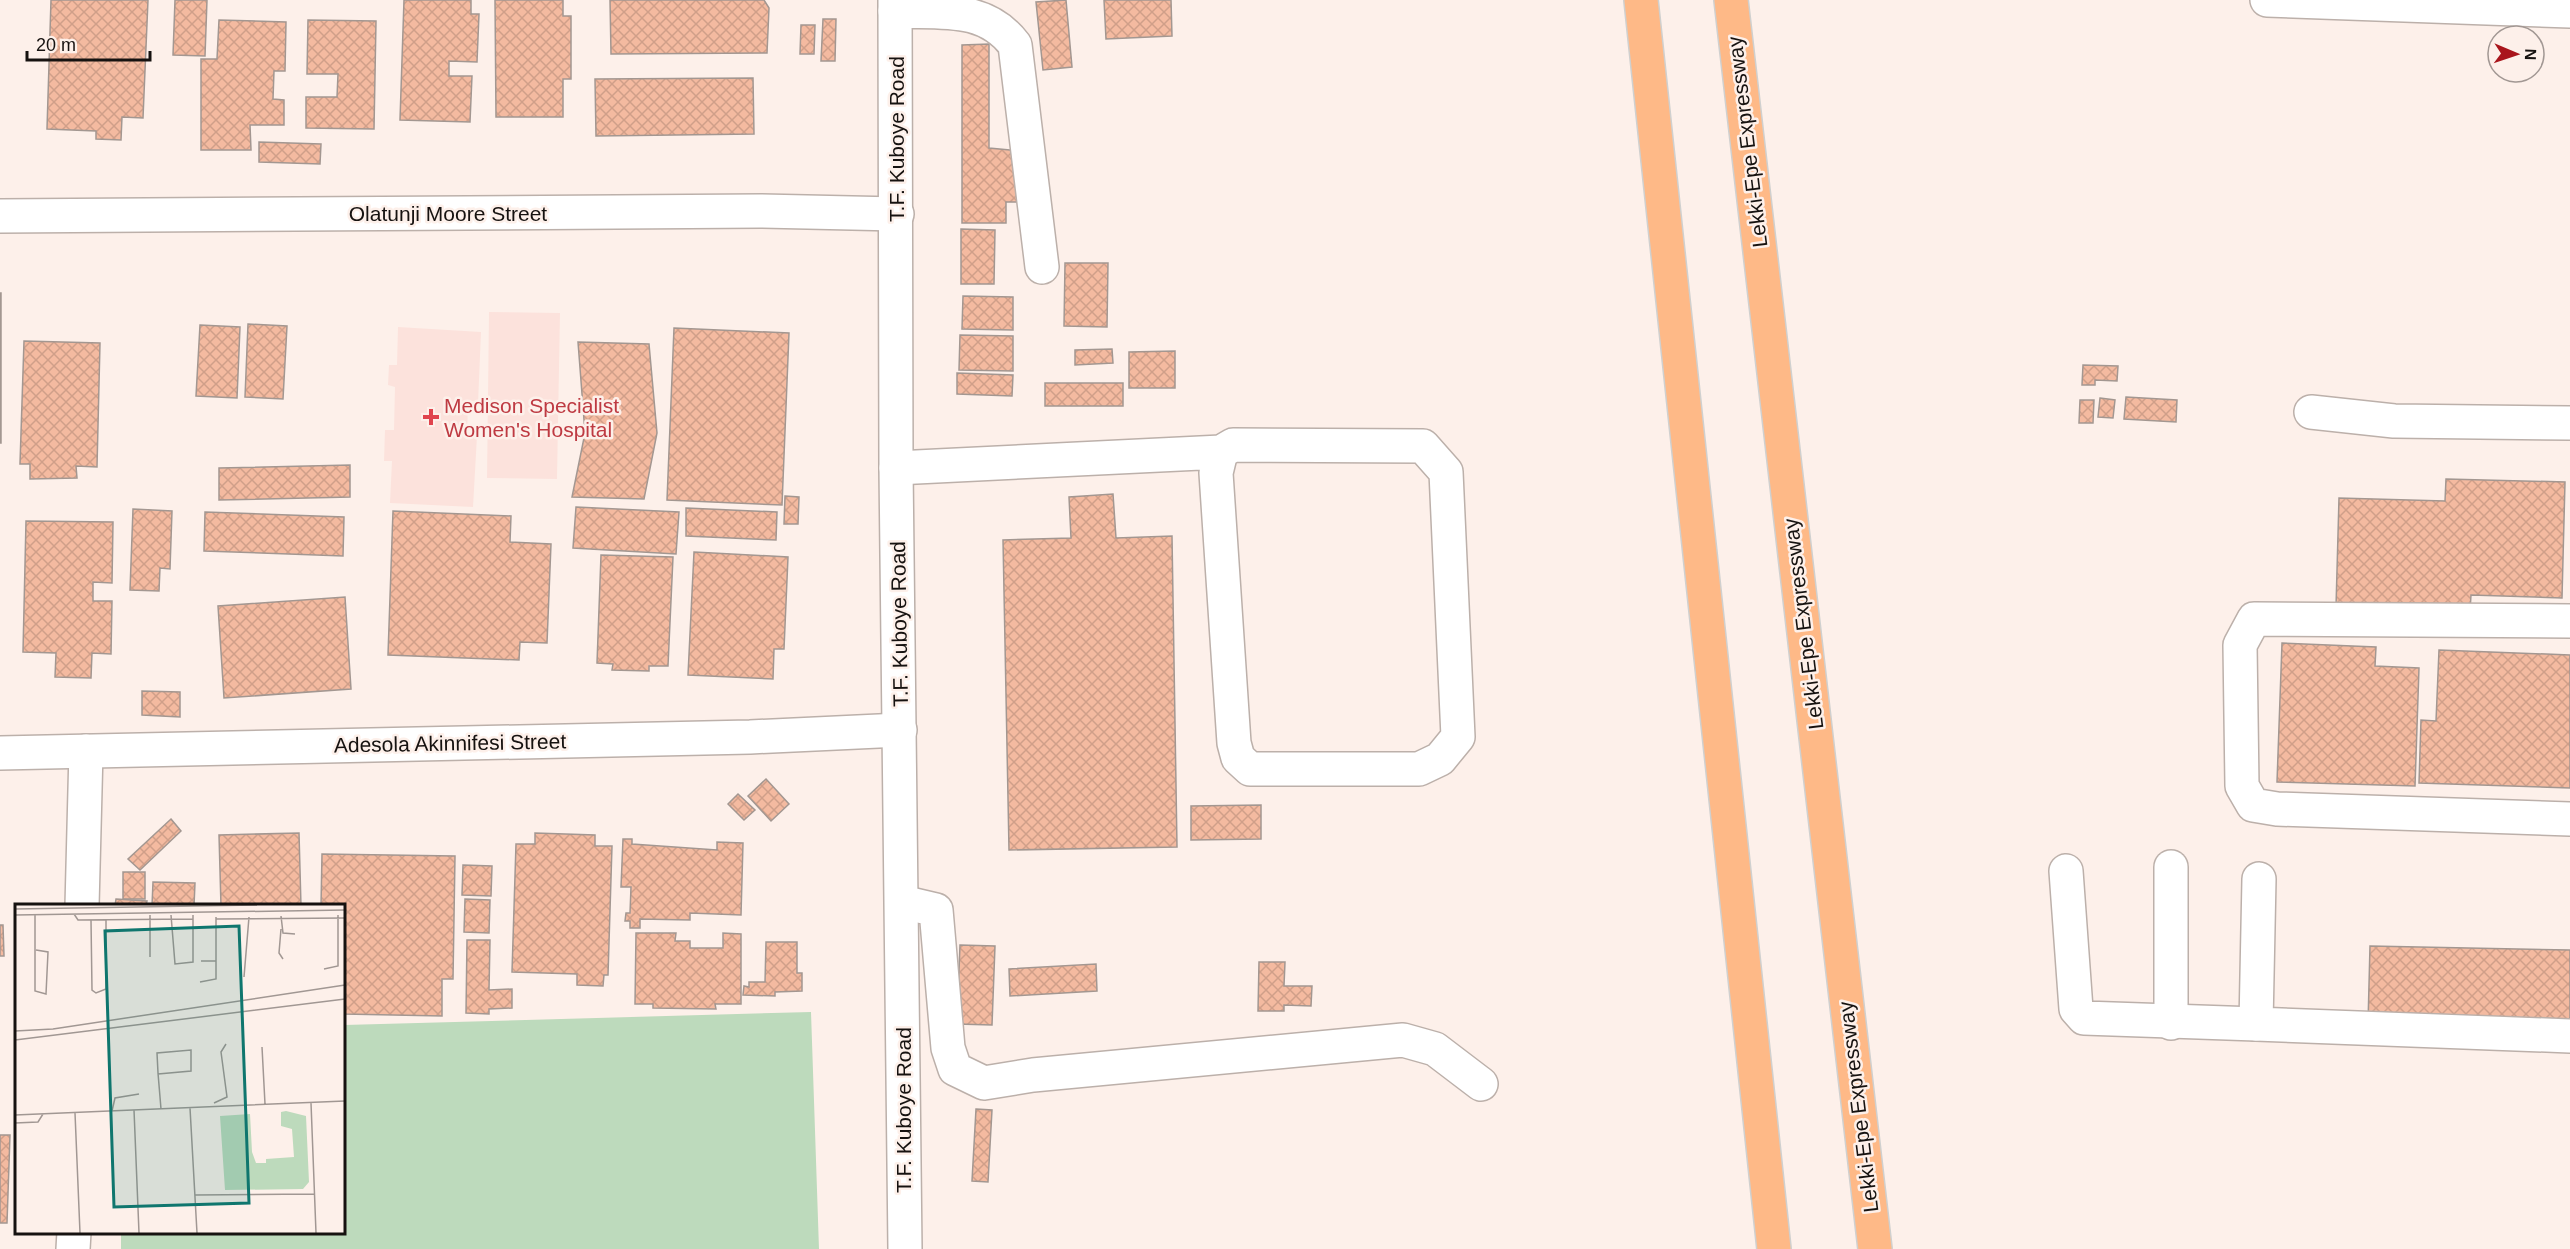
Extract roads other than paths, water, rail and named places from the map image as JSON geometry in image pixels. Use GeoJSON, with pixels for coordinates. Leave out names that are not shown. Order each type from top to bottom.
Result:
{"type":"FeatureCollection","features":[{"type":"Feature","properties":{"kind":"highway"},"geometry":{"type":"LineString","coordinates":[[1641,0],[1774,1249]]}},
{"type":"Feature","properties":{"kind":"highway","name":"Lekki-Epe Expressway"},"geometry":{"type":"LineString","coordinates":[[1731,0],[1875,1249]]}},
{"type":"Feature","properties":{"kind":"street"},"geometry":{"type":"LineString","coordinates":[[2267,0],[2570,11]]}},
{"type":"Feature","properties":{"kind":"street"},"geometry":{"type":"LineString","coordinates":[[895,6],[976,15],[1002,28],[1015,45],[1042,267]]}},
{"type":"Feature","properties":{"kind":"street","name":"T.F. Kuboye Road"},"geometry":{"type":"LineString","coordinates":[[895,6],[896,468],[904,1249]]}},
{"type":"Feature","properties":{"kind":"street","name":"Olatunji Moore Street"},"geometry":{"type":"LineString","coordinates":[[0,216],[761,211],[897,214]]}},
{"type":"Feature","properties":{"kind":"street"},"geometry":{"type":"LineString","coordinates":[[2311,412],[2394,421],[2570,423]]}},
{"type":"Feature","properties":{"kind":"street"},"geometry":{"type":"LineString","coordinates":[[896,468],[1221,452],[1233,445],[1423,446],[1446,472],[1458,737],[1440,759],[1419,769],[1250,769],[1238,758],[1234,743],[1216,473],[1221,452]]}},
{"type":"Feature","properties":{"kind":"street"},"geometry":{"type":"LineString","coordinates":[[2570,621],[2254,620],[2240,645],[2242,786],[2253,805],[2277,809],[2570,819]]}},
{"type":"Feature","properties":{"kind":"street","name":"Adesola Akinnifesi Street"},"geometry":{"type":"LineString","coordinates":[[0,753],[750,737],[900,729]]}},
{"type":"Feature","properties":{"kind":"street"},"geometry":{"type":"LineString","coordinates":[[82,904],[86,751]]}},
{"type":"Feature","properties":{"kind":"street"},"geometry":{"type":"LineString","coordinates":[[2171,867],[2171,1023]]}},
{"type":"Feature","properties":{"kind":"street"},"geometry":{"type":"LineString","coordinates":[[2066,871],[2076,1009],[2084,1018],[2570,1036]]}},
{"type":"Feature","properties":{"kind":"street"},"geometry":{"type":"LineString","coordinates":[[2256,1024],[2259,879]]}},
{"type":"Feature","properties":{"kind":"street"},"geometry":{"type":"LineString","coordinates":[[902,903],[936,910],[948,1048],[955,1069],[984,1083],[1057,1073],[1403,1040],[1435,1049],[1481,1084]]}},
{"type":"Feature","properties":{"kind":"street"},"geometry":{"type":"LineString","coordinates":[[73,1249],[74,1234]]}},
{"type":"Feature","properties":{"kind":"place","name":"Medison Specialist Women's Hospital"},"geometry":{"type":"Point","coordinates":[431,417]}}]}
